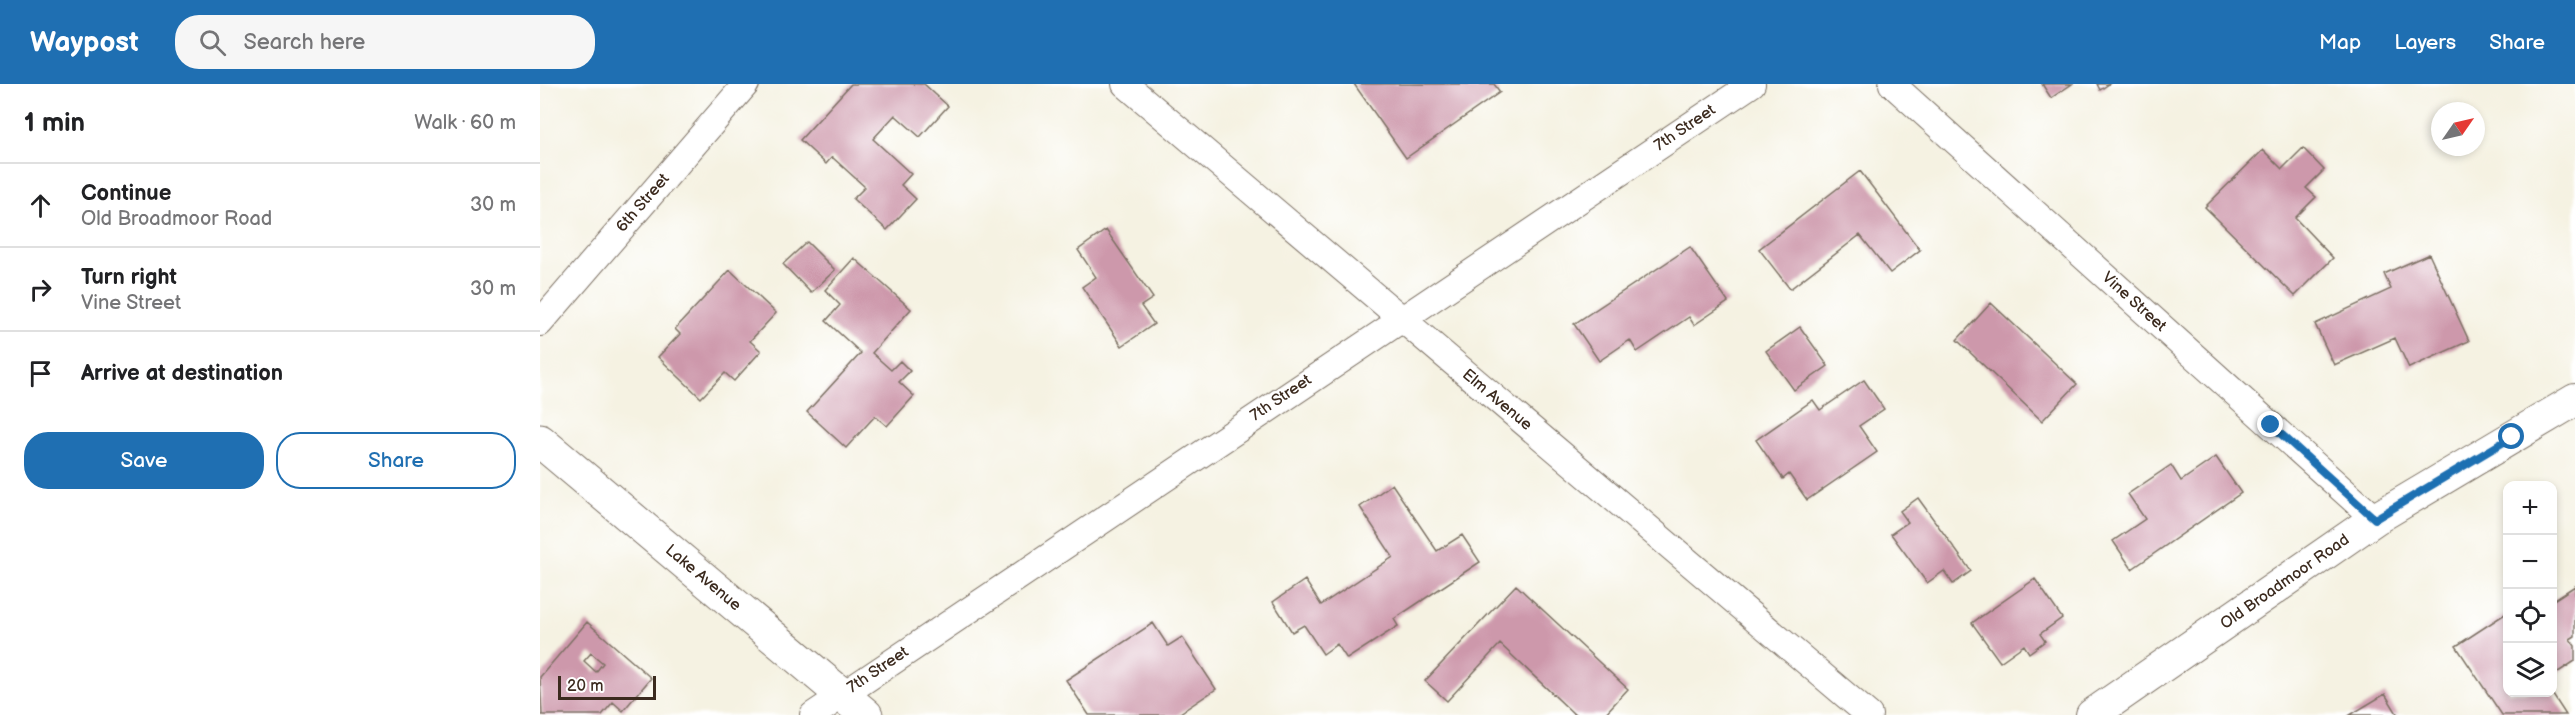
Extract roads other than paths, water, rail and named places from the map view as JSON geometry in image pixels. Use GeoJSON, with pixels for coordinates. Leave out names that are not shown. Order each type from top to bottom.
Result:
{"type":"FeatureCollection","features":[{"type":"Feature","properties":{"kind":"main road","name":"Lake Avenue"},"geometry":{"type":"LineString","coordinates":[[540,441],[854,705]]}},
{"type":"Feature","properties":{"kind":"street","name":"6th Street"},"geometry":{"type":"LineString","coordinates":[[540,323],[746,84]]}},
{"type":"Feature","properties":{"kind":"street","name":"Elm Avenue"},"geometry":{"type":"LineString","coordinates":[[1125,84],[1869,715]]}},
{"type":"Feature","properties":{"kind":"street","name":"7th Street"},"geometry":{"type":"LineString","coordinates":[[813,715],[854,705],[1401,318],[1752,84]]}},
{"type":"Feature","properties":{"kind":"street","name":"Vine Street"},"geometry":{"type":"LineString","coordinates":[[1892,84],[2375,519]]}},
{"type":"Feature","properties":{"kind":"street","name":"Old Broadmoor Road"},"geometry":{"type":"LineString","coordinates":[[2092,715],[2375,519],[2575,400]]}}]}
